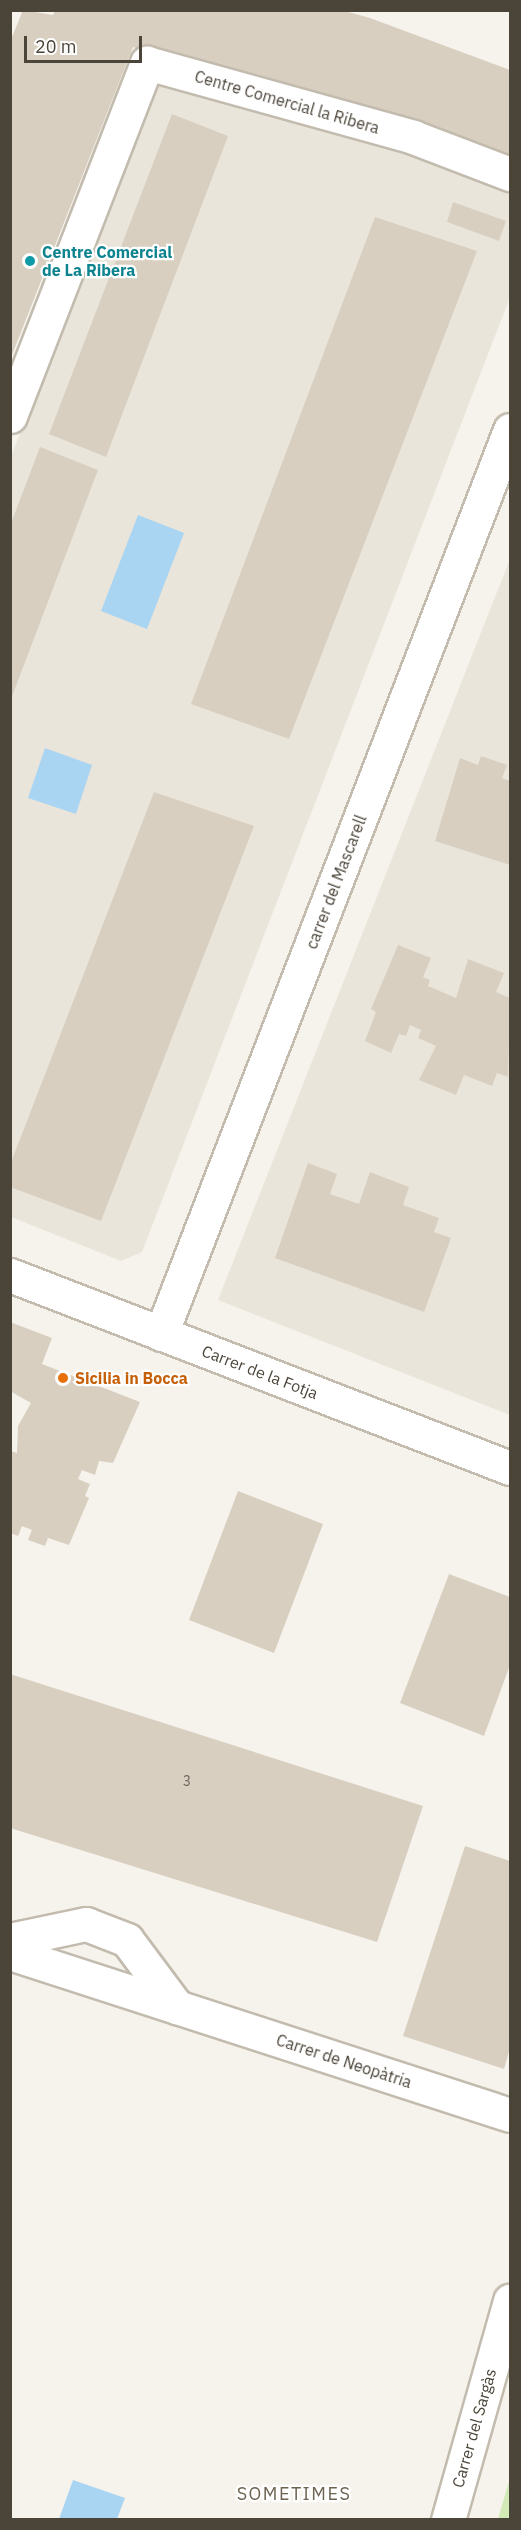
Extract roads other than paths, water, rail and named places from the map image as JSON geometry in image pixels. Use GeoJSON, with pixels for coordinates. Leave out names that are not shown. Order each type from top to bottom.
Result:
{"type":"FeatureCollection","features":[{"type":"Feature","properties":{"kind":"street","name":"Centre Comercial la Ribera"},"geometry":{"type":"LineString","coordinates":[[10,416],[147,63],[413,137],[510,174]]}},
{"type":"Feature","properties":{"kind":"street","name":"carrer del Mascarell"},"geometry":{"type":"LineString","coordinates":[[161,1334],[510,430]]}},
{"type":"Feature","properties":{"kind":"street","name":"Carrer de la Fotja"},"geometry":{"type":"LineString","coordinates":[[10,1275],[510,1468]]}},
{"type":"Feature","properties":{"kind":"street"},"geometry":{"type":"LineString","coordinates":[[10,1940],[86,1924],[127,1940],[177,2007]]}},
{"type":"Feature","properties":{"kind":"street","name":"Carrer de Neopàtria"},"geometry":{"type":"LineString","coordinates":[[10,1953],[510,2115]]}},
{"type":"Feature","properties":{"kind":"street","name":"Carrer del Sargàs"},"geometry":{"type":"LineString","coordinates":[[448,2520],[510,2301]]}},
{"type":"Feature","properties":{"kind":"water"},"geometry":{"type":"Polygon","coordinates":[[[138,515],[184,533],[147,629],[101,611],[138,515]]]}},
{"type":"Feature","properties":{"kind":"water"},"geometry":{"type":"Polygon","coordinates":[[[45,748],[92,765],[76,814],[28,798],[45,748]]]}},
{"type":"Feature","properties":{"kind":"water"},"geometry":{"type":"Polygon","coordinates":[[[73,2480],[125,2498],[117,2519],[59,2519],[73,2480]]]}},
{"type":"Feature","properties":{"kind":"place","name":"Centre Comercial de La Ribera"},"geometry":{"type":"Point","coordinates":[30,261]}},
{"type":"Feature","properties":{"kind":"place","name":"Sicilia in Bocca"},"geometry":{"type":"Point","coordinates":[63,1378]}},
{"type":"Feature","properties":{"kind":"district","name":"SOMETIMES"},"geometry":{"type":"Point","coordinates":[294,2494]}}]}
